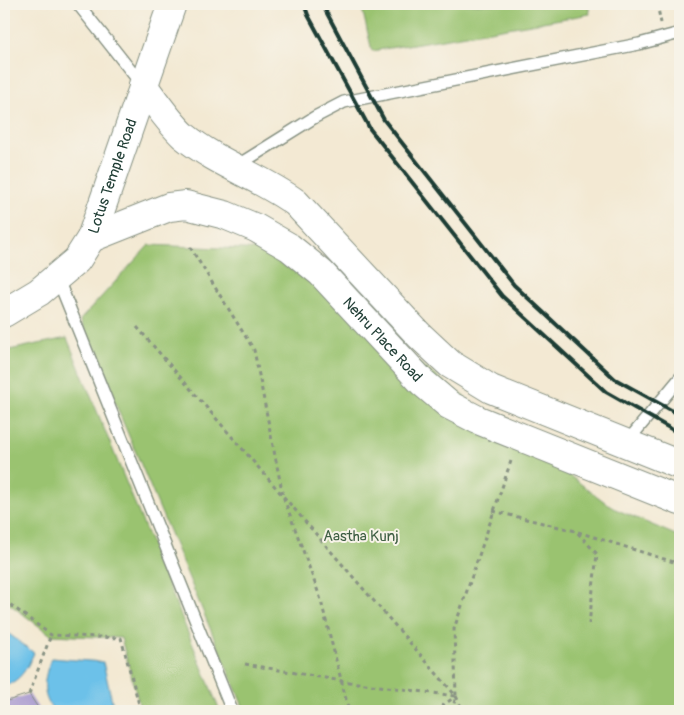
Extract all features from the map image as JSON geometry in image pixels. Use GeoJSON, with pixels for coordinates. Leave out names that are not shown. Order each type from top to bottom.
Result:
{"type":"FeatureCollection","features":[{"type":"Feature","properties":{"kind":"street","name":"Lotus Temple Road"},"geometry":{"type":"LineString","coordinates":[[4,313],[39,292],[77,260],[91,238],[172,4]]}},
{"type":"Feature","properties":{"kind":"street","name":"Nehru Place Road"},"geometry":{"type":"LineString","coordinates":[[143,86],[166,118],[184,136],[234,167],[282,192],[296,203],[419,335],[450,364],[491,389],[680,465]]}},
{"type":"Feature","properties":{"kind":"street","name":"Nehru Place Road"},"geometry":{"type":"LineString","coordinates":[[91,238],[169,207],[186,205],[224,215],[256,228],[289,247],[321,274],[422,382],[449,405],[478,420],[680,501]]}},
{"type":"Feature","properties":{"kind":"lane"},"geometry":{"type":"LineString","coordinates":[[78,4],[143,86]]}},
{"type":"Feature","properties":{"kind":"lane"},"geometry":{"type":"LineString","coordinates":[[234,167],[315,117],[344,102],[638,44],[680,33]]}},
{"type":"Feature","properties":{"kind":"lane"},"geometry":{"type":"LineString","coordinates":[[57,277],[232,711]]}},
{"type":"Feature","properties":{"kind":"lane"},"geometry":{"type":"LineString","coordinates":[[626,443],[680,378]]}},
{"type":"Feature","properties":{"kind":"path"},"geometry":{"type":"LineString","coordinates":[[190,247],[254,350],[283,496],[320,597],[349,711]]}},
{"type":"Feature","properties":{"kind":"path"},"geometry":{"type":"LineString","coordinates":[[137,327],[456,696],[463,711]]}},
{"type":"Feature","properties":{"kind":"path"},"geometry":{"type":"LineString","coordinates":[[452,711],[456,696],[454,629],[520,437]]}},
{"type":"Feature","properties":{"kind":"path"},"geometry":{"type":"LineString","coordinates":[[493,511],[576,531],[680,564]]}},
{"type":"Feature","properties":{"kind":"path"},"geometry":{"type":"LineString","coordinates":[[576,531],[597,554],[589,624]]}},
{"type":"Feature","properties":{"kind":"path"},"geometry":{"type":"LineString","coordinates":[[4,600],[51,635],[121,638],[141,710],[135,711]]}},
{"type":"Feature","properties":{"kind":"path"},"geometry":{"type":"LineString","coordinates":[[29,694],[51,635]]}},
{"type":"Feature","properties":{"kind":"path"},"geometry":{"type":"LineString","coordinates":[[245,664],[342,681],[456,696]]}},
{"type":"Feature","properties":{"kind":"path"},"geometry":{"type":"LineString","coordinates":[[435,711],[456,696]]}},
{"type":"Feature","properties":{"kind":"green space"},"geometry":{"type":"Polygon","coordinates":[[[361,4],[588,4],[590,14],[372,51],[361,4]]]}},
{"type":"Feature","properties":{"kind":"green space","name":"Aastha Kunj"},"geometry":{"type":"Polygon","coordinates":[[[149,245],[268,250],[613,508],[680,537],[680,711],[245,711],[80,320],[149,245]]]}},
{"type":"Feature","properties":{"kind":"green space"},"geometry":{"type":"Polygon","coordinates":[[[67,338],[220,711],[143,711],[140,708],[121,638],[51,635],[4,600],[4,351],[67,338]]]}},
{"type":"Feature","properties":{"kind":"water"},"geometry":{"type":"Polygon","coordinates":[[[4,630],[34,653],[26,669],[19,677],[4,686],[4,630]]]}},
{"type":"Feature","properties":{"kind":"water"},"geometry":{"type":"Polygon","coordinates":[[[51,658],[103,662],[114,710],[54,711],[45,692],[45,679],[51,658]]]}},
{"type":"Feature","properties":{"kind":"building"},"geometry":{"type":"Polygon","coordinates":[[[29,694],[40,711],[4,711],[4,702],[29,694]]]}},
{"type":"Feature","properties":{"kind":"railway"},"geometry":{"type":"LineString","coordinates":[[304,4],[308,15],[370,129],[502,296],[606,392],[680,434]]}},
{"type":"Feature","properties":{"kind":"railway"},"geometry":{"type":"LineString","coordinates":[[322,4],[384,120],[514,285],[615,379],[680,415]]}}]}
